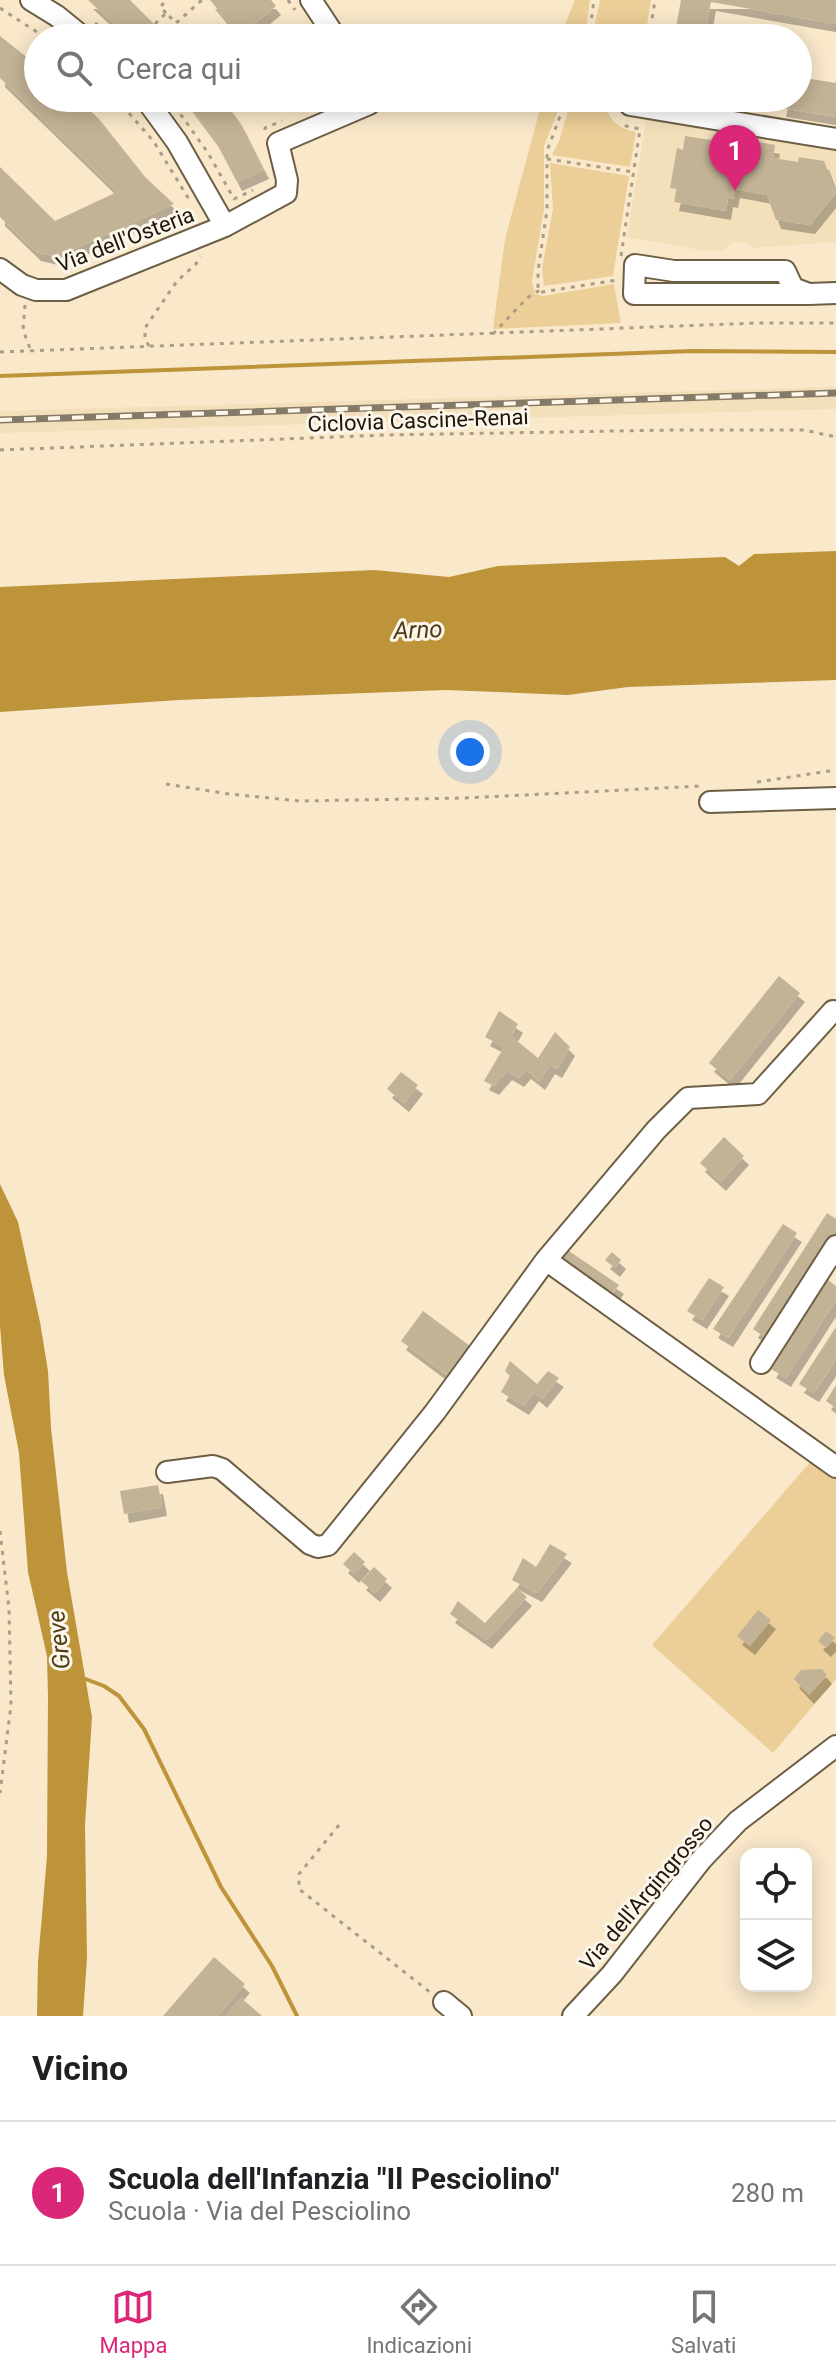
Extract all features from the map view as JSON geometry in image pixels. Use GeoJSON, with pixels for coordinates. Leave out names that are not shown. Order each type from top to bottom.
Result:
{"type":"FeatureCollection","features":[{"type":"Feature","properties":{"kind":"street"},"geometry":{"type":"LineString","coordinates":[[31,0],[67,24]]}},
{"type":"Feature","properties":{"kind":"street"},"geometry":{"type":"LineString","coordinates":[[311,0],[327,24]]}},
{"type":"Feature","properties":{"kind":"street","name":"Via dell'Osteria"},"geometry":{"type":"LineString","coordinates":[[155,112],[177,142],[215,230]]}},
{"type":"Feature","properties":{"kind":"street","name":"Via dell'Osteria"},"geometry":{"type":"LineString","coordinates":[[0,269],[22,285],[51,291],[66,290],[215,230],[286,193],[287,180],[278,143],[350,112]]}},
{"type":"Feature","properties":{"kind":"street"},"geometry":{"type":"LineString","coordinates":[[672,112],[836,139]]}},
{"type":"Feature","properties":{"kind":"street"},"geometry":{"type":"LineString","coordinates":[[809,294],[793,288],[785,271],[674,271],[635,265],[634,294],[809,294],[836,293]]}},
{"type":"Feature","properties":{"kind":"street"},"geometry":{"type":"LineString","coordinates":[[706,794],[836,798]]}},
{"type":"Feature","properties":{"kind":"street"},"geometry":{"type":"LineString","coordinates":[[167,1472],[213,1466],[222,1469],[310,1544],[318,1547],[328,1545],[435,1412],[546,1260],[656,1130],[688,1098],[758,1094],[833,1011]]}},
{"type":"Feature","properties":{"kind":"street"},"geometry":{"type":"LineString","coordinates":[[761,1363],[836,1246]]}},
{"type":"Feature","properties":{"kind":"street"},"geometry":{"type":"LineString","coordinates":[[546,1260],[836,1467]]}},
{"type":"Feature","properties":{"kind":"street","name":"Via dell'Argingrosso"},"geometry":{"type":"LineString","coordinates":[[573,2016],[612,1974],[701,1860],[738,1821],[836,1746]]}},
{"type":"Feature","properties":{"kind":"street"},"geometry":{"type":"LineString","coordinates":[[444,2002],[461,2016]]}},
{"type":"Feature","properties":{"kind":"path"},"geometry":{"type":"LineString","coordinates":[[167,0],[160,7],[176,23],[202,0]]}},
{"type":"Feature","properties":{"kind":"path"},"geometry":{"type":"LineString","coordinates":[[591,24],[594,0]]}},
{"type":"Feature","properties":{"kind":"path"},"geometry":{"type":"LineString","coordinates":[[651,24],[655,0]]}},
{"type":"Feature","properties":{"kind":"path"},"geometry":{"type":"LineString","coordinates":[[0,8],[25,24]]}},
{"type":"Feature","properties":{"kind":"path"},"geometry":{"type":"LineString","coordinates":[[155,24],[166,13]]}},
{"type":"Feature","properties":{"kind":"path"},"geometry":{"type":"LineString","coordinates":[[128,112],[154,142],[186,198],[192,203]]}},
{"type":"Feature","properties":{"kind":"path"},"geometry":{"type":"LineString","coordinates":[[179,112],[208,153],[234,199],[259,187]]}},
{"type":"Feature","properties":{"kind":"path"},"geometry":{"type":"LineString","coordinates":[[540,290],[538,271],[547,210],[547,151],[562,112]]}},
{"type":"Feature","properties":{"kind":"path"},"geometry":{"type":"LineString","coordinates":[[613,112],[626,126],[640,129],[619,267]]}},
{"type":"Feature","properties":{"kind":"path"},"geometry":{"type":"LineString","coordinates":[[269,142],[265,128],[294,116]]}},
{"type":"Feature","properties":{"kind":"path"},"geometry":{"type":"LineString","coordinates":[[547,159],[633,172]]}},
{"type":"Feature","properties":{"kind":"path"},"geometry":{"type":"LineString","coordinates":[[149,346],[145,328],[177,281],[196,264],[215,230]]}},
{"type":"Feature","properties":{"kind":"path"},"geometry":{"type":"LineString","coordinates":[[493,334],[527,298],[540,290],[617,280]]}},
{"type":"Feature","properties":{"kind":"path"},"geometry":{"type":"LineString","coordinates":[[22,285],[25,301],[23,330],[31,351]]}},
{"type":"Feature","properties":{"kind":"path"},"geometry":{"type":"LineString","coordinates":[[0,352],[757,323],[836,323]]}},
{"type":"Feature","properties":{"kind":"path","name":"Ciclovia Cascine-Renai"},"geometry":{"type":"LineString","coordinates":[[0,450],[386,435],[674,430],[804,430],[836,437]]}},
{"type":"Feature","properties":{"kind":"path"},"geometry":{"type":"LineString","coordinates":[[751,782],[836,770]]}},
{"type":"Feature","properties":{"kind":"path"},"geometry":{"type":"LineString","coordinates":[[166,784],[300,801],[706,794]]}},
{"type":"Feature","properties":{"kind":"path"},"geometry":{"type":"LineString","coordinates":[[0,1531],[9,1609],[11,1705],[0,1793]]}},
{"type":"Feature","properties":{"kind":"path"},"geometry":{"type":"LineString","coordinates":[[339,1825],[299,1874],[299,1889],[444,2002]]}},
{"type":"Feature","properties":{"kind":"shaded area"},"geometry":{"type":"Polygon","coordinates":[[[575,0],[590,0],[587,24],[565,24],[575,0]]]}},
{"type":"Feature","properties":{"kind":"shaded area"},"geometry":{"type":"Polygon","coordinates":[[[600,0],[651,0],[647,24],[595,24],[600,0]]]}},
{"type":"Feature","properties":{"kind":"shaded area"},"geometry":{"type":"Polygon","coordinates":[[[539,112],[557,112],[544,146],[544,209],[532,281],[535,294],[543,296],[614,284],[621,323],[493,329],[505,239],[539,112]]]}},
{"type":"Feature","properties":{"kind":"shaded area"},"geometry":{"type":"Polygon","coordinates":[[[568,112],[608,112],[613,121],[636,132],[630,167],[552,155],[568,112]]]}},
{"type":"Feature","properties":{"kind":"shaded area"},"geometry":{"type":"Polygon","coordinates":[[[647,115],[836,145],[836,242],[753,248],[747,243],[732,242],[723,251],[705,251],[627,237],[647,115]]]}},
{"type":"Feature","properties":{"kind":"shaded area"},"geometry":{"type":"Polygon","coordinates":[[[550,163],[629,176],[613,276],[544,286],[542,268],[553,209],[550,163]]]}},
{"type":"Feature","properties":{"kind":"shaded area"},"geometry":{"type":"Polygon","coordinates":[[[836,387],[836,409],[0,433],[0,411],[836,387]]]}},
{"type":"Feature","properties":{"kind":"shaded area"},"geometry":{"type":"Polygon","coordinates":[[[811,1461],[836,1477],[836,1679],[773,1753],[652,1645],[811,1461]]]}},
{"type":"Feature","properties":{"kind":"water","name":"Arno"},"geometry":{"type":"Polygon","coordinates":[[[836,551],[836,680],[628,687],[568,695],[446,690],[179,700],[0,712],[0,587],[374,570],[449,577],[498,566],[725,557],[739,566],[754,554],[836,551]]]}},
{"type":"Feature","properties":{"kind":"water","name":"Greve"},"geometry":{"type":"Polygon","coordinates":[[[0,1184],[18,1222],[40,1322],[48,1371],[67,1572],[92,1717],[85,1825],[87,1958],[83,2016],[37,2016],[47,1856],[47,1656],[28,1572],[19,1453],[4,1375],[0,1326],[0,1184]]]}},
{"type":"Feature","properties":{"kind":"building"},"geometry":{"type":"Polygon","coordinates":[[[88,0],[130,0],[154,24],[114,24],[88,0]]]}},
{"type":"Feature","properties":{"kind":"building"},"geometry":{"type":"Polygon","coordinates":[[[210,0],[271,0],[276,6],[254,24],[230,24],[210,0]]]}},
{"type":"Feature","properties":{"kind":"building"},"geometry":{"type":"Polygon","coordinates":[[[681,0],[836,0],[836,24],[711,2],[707,24],[677,24],[681,0]]]}},
{"type":"Feature","properties":{"kind":"building"},"geometry":{"type":"Polygon","coordinates":[[[0,36],[24,55],[24,101],[0,78],[0,36]]]}},
{"type":"Feature","properties":{"kind":"building"},"geometry":{"type":"Polygon","coordinates":[[[812,79],[836,83],[836,117],[805,112],[812,112],[812,79]]]}},
{"type":"Feature","properties":{"kind":"building"},"geometry":{"type":"Polygon","coordinates":[[[35,112],[92,112],[146,178],[174,204],[53,256],[36,252],[0,217],[0,167],[55,221],[117,192],[35,112]]]}},
{"type":"Feature","properties":{"kind":"building"},"geometry":{"type":"Polygon","coordinates":[[[194,112],[232,112],[264,170],[237,182],[215,140],[194,112]]]}},
{"type":"Feature","properties":{"kind":"building"},"geometry":{"type":"Polygon","coordinates":[[[685,136],[711,140],[709,148],[735,153],[738,138],[775,145],[773,158],[798,162],[799,157],[824,161],[836,193],[810,225],[776,220],[767,195],[735,189],[733,199],[728,198],[726,211],[674,202],[677,189],[670,188],[677,148],[683,150],[685,136]]]}},
{"type":"Feature","properties":{"kind":"building"},"geometry":{"type":"Polygon","coordinates":[[[779,976],[800,993],[730,1080],[709,1063],[779,976]]]}},
{"type":"Feature","properties":{"kind":"building"},"geometry":{"type":"Polygon","coordinates":[[[499,1011],[518,1024],[511,1036],[538,1058],[555,1032],[570,1047],[557,1069],[550,1065],[540,1081],[526,1070],[519,1078],[507,1071],[494,1086],[484,1081],[504,1047],[485,1037],[499,1011]]]}},
{"type":"Feature","properties":{"kind":"building"},"geometry":{"type":"Polygon","coordinates":[[[401,1072],[418,1085],[404,1103],[387,1089],[401,1072]]]}},
{"type":"Feature","properties":{"kind":"building"},"geometry":{"type":"Polygon","coordinates":[[[724,1137],[744,1156],[721,1182],[700,1163],[724,1137]]]}},
{"type":"Feature","properties":{"kind":"building"},"geometry":{"type":"Polygon","coordinates":[[[827,1213],[836,1219],[836,1234],[769,1340],[753,1329],[827,1213]]]}},
{"type":"Feature","properties":{"kind":"building"},"geometry":{"type":"Polygon","coordinates":[[[783,1224],[797,1233],[728,1338],[713,1329],[783,1224]]]}},
{"type":"Feature","properties":{"kind":"building"},"geometry":{"type":"Polygon","coordinates":[[[566,1249],[619,1285],[611,1296],[558,1260],[566,1249]]]}},
{"type":"Feature","properties":{"kind":"building"},"geometry":{"type":"Polygon","coordinates":[[[612,1252],[621,1260],[615,1268],[605,1260],[612,1252]]]}},
{"type":"Feature","properties":{"kind":"building"},"geometry":{"type":"Polygon","coordinates":[[[709,1278],[724,1287],[702,1320],[687,1311],[709,1278]]]}},
{"type":"Feature","properties":{"kind":"building"},"geometry":{"type":"Polygon","coordinates":[[[828,1280],[836,1286],[836,1300],[786,1378],[771,1369],[828,1280]]]}},
{"type":"Feature","properties":{"kind":"building"},"geometry":{"type":"Polygon","coordinates":[[[423,1311],[474,1349],[452,1379],[401,1341],[423,1311]]]}},
{"type":"Feature","properties":{"kind":"building"},"geometry":{"type":"Polygon","coordinates":[[[836,1327],[836,1360],[814,1393],[799,1384],[836,1327]]]}},
{"type":"Feature","properties":{"kind":"building"},"geometry":{"type":"Polygon","coordinates":[[[510,1361],[537,1384],[548,1371],[559,1378],[542,1399],[534,1392],[524,1406],[501,1392],[510,1376],[505,1371],[510,1361]]]}},
{"type":"Feature","properties":{"kind":"building"},"geometry":{"type":"Polygon","coordinates":[[[836,1385],[836,1408],[826,1401],[836,1385]]]}},
{"type":"Feature","properties":{"kind":"building"},"geometry":{"type":"Polygon","coordinates":[[[158,1485],[162,1507],[124,1514],[120,1491],[158,1485]]]}},
{"type":"Feature","properties":{"kind":"building"},"geometry":{"type":"Polygon","coordinates":[[[550,1544],[567,1554],[537,1593],[512,1580],[523,1558],[536,1567],[550,1544]]]}},
{"type":"Feature","properties":{"kind":"building"},"geometry":{"type":"Polygon","coordinates":[[[354,1552],[365,1562],[354,1574],[343,1564],[354,1552]]]}},
{"type":"Feature","properties":{"kind":"building"},"geometry":{"type":"Polygon","coordinates":[[[374,1567],[387,1579],[375,1593],[361,1581],[374,1567]]]}},
{"type":"Feature","properties":{"kind":"building"},"geometry":{"type":"Polygon","coordinates":[[[517,1588],[527,1597],[487,1640],[450,1614],[458,1601],[485,1623],[517,1588]]]}},
{"type":"Feature","properties":{"kind":"building"},"geometry":{"type":"Polygon","coordinates":[[[758,1610],[771,1620],[750,1646],[737,1636],[758,1610]]]}},
{"type":"Feature","properties":{"kind":"building"},"geometry":{"type":"Polygon","coordinates":[[[826,1631],[835,1638],[826,1648],[818,1641],[826,1631]]]}},
{"type":"Feature","properties":{"kind":"building"},"geometry":{"type":"Polygon","coordinates":[[[822,1669],[827,1675],[809,1695],[794,1679],[801,1670],[822,1669]]]}},
{"type":"Feature","properties":{"kind":"building"},"geometry":{"type":"Polygon","coordinates":[[[214,1957],[245,1984],[217,2016],[163,2016],[214,1957]]]}},
{"type":"Feature","properties":{"kind":"building"},"geometry":{"type":"Polygon","coordinates":[[[241,1998],[262,2016],[226,2016],[241,1998]]]}},
{"type":"Feature","properties":{"kind":"waterway"},"geometry":{"type":"LineString","coordinates":[[0,376],[693,351],[836,352]]}},
{"type":"Feature","properties":{"kind":"waterway","name":"Greve"},"geometry":{"type":"LineString","coordinates":[[80,1677],[104,1686],[119,1696],[144,1729],[221,1887],[272,1966],[297,2016]]}},
{"type":"Feature","properties":{"kind":"railway"},"geometry":{"type":"LineString","coordinates":[[0,420],[836,393]]}},
{"type":"Feature","properties":{"kind":"place","name":"Scuola dell'Infanzia \"Il Pesciolino\""},"geometry":{"type":"Point","coordinates":[735,191]}}]}
